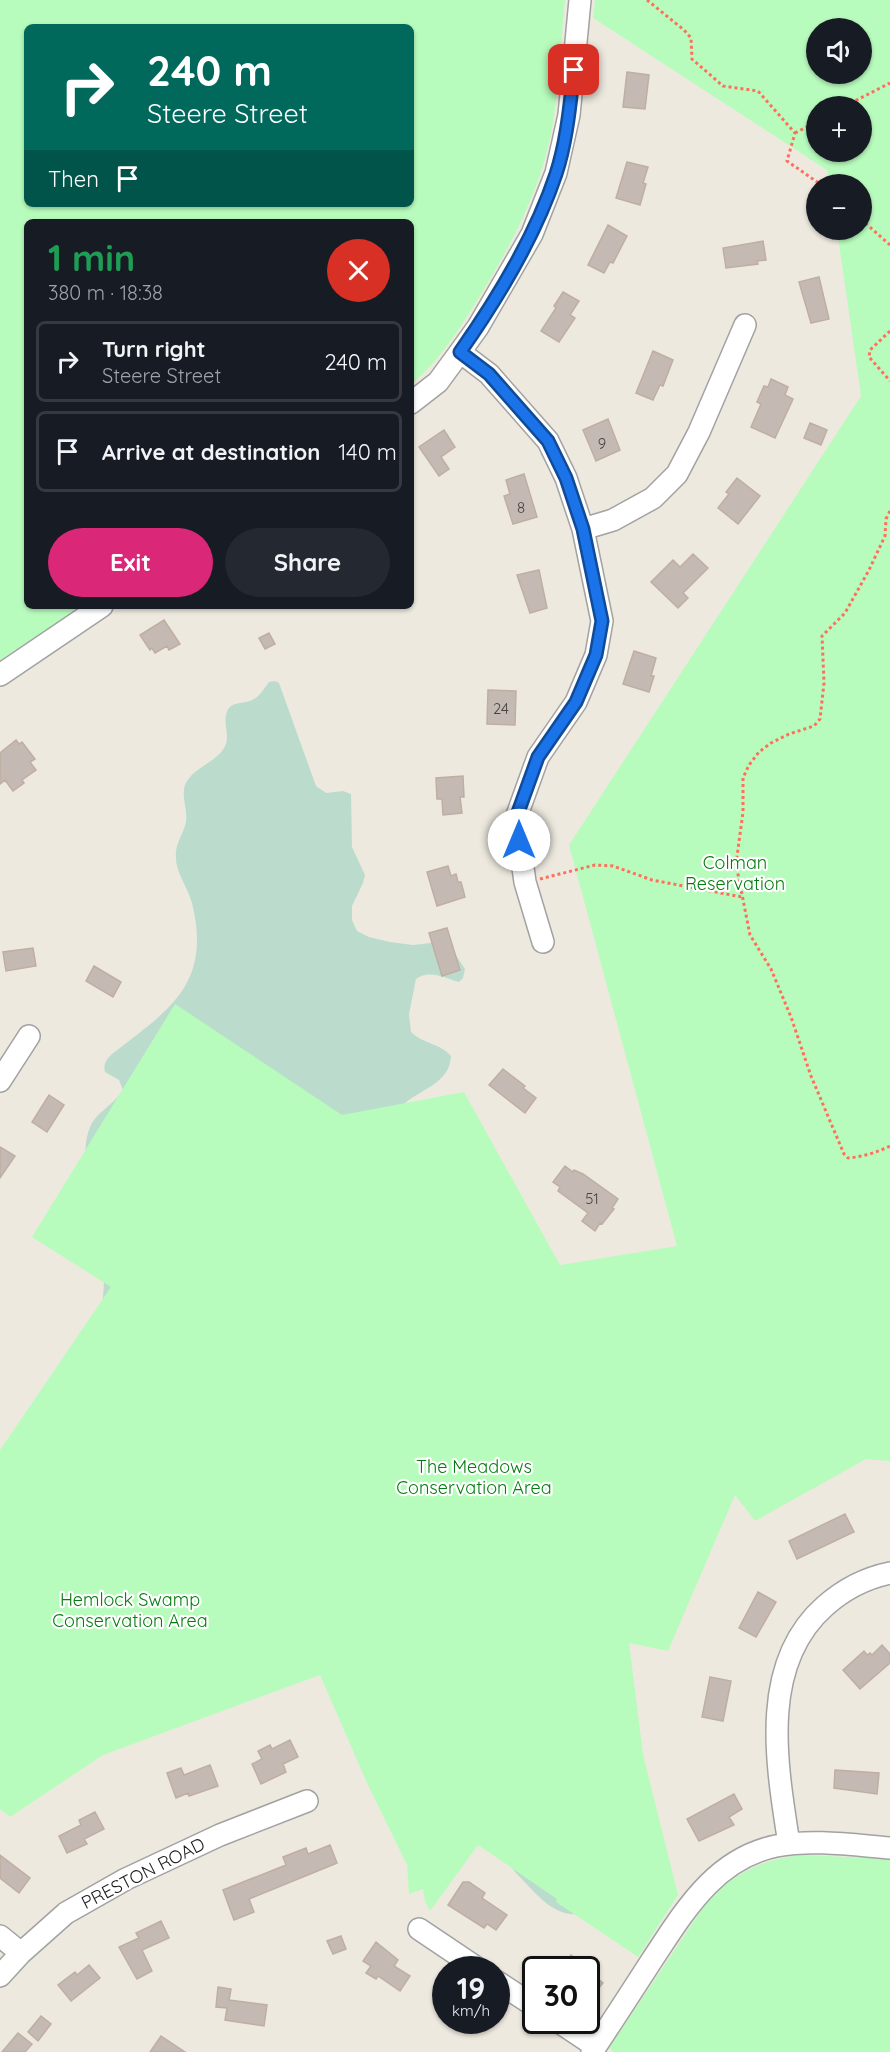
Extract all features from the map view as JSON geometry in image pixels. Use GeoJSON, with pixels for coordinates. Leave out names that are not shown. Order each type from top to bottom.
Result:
{"type":"FeatureCollection","features":[{"type":"Feature","properties":{"kind":"street"},"geometry":{"type":"LineString","coordinates":[[414,402],[438,382],[478,327],[532,234],[556,173],[569,115],[580,0]]}},
{"type":"Feature","properties":{"kind":"street"},"geometry":{"type":"LineString","coordinates":[[583,529],[614,520],[652,498],[677,474],[699,432],[745,325]]}},
{"type":"Feature","properties":{"kind":"street"},"geometry":{"type":"LineString","coordinates":[[460,352],[489,374],[548,441],[566,478],[583,529],[602,621],[596,655],[576,702],[538,757],[516,818],[525,882],[543,942]]}},
{"type":"Feature","properties":{"kind":"street"},"geometry":{"type":"LineString","coordinates":[[0,675],[98,609]]}},
{"type":"Feature","properties":{"kind":"street"},"geometry":{"type":"LineString","coordinates":[[0,1081],[29,1036]]}},
{"type":"Feature","properties":{"kind":"street"},"geometry":{"type":"LineString","coordinates":[[789,1844],[777,1761],[779,1709],[787,1663],[804,1629],[831,1601],[857,1584],[890,1573]]}},
{"type":"Feature","properties":{"kind":"street","name":"PRESTON ROAD"},"geometry":{"type":"LineString","coordinates":[[0,1976],[21,1953],[66,1913],[126,1879],[220,1835],[307,1801]]}},
{"type":"Feature","properties":{"kind":"street"},"geometry":{"type":"LineString","coordinates":[[574,2034],[593,2049],[692,1901],[711,1880],[746,1856],[789,1844],[813,1843],[890,1848]]}},
{"type":"Feature","properties":{"kind":"street"},"geometry":{"type":"LineString","coordinates":[[419,1929],[459,1956]]}},
{"type":"Feature","properties":{"kind":"street"},"geometry":{"type":"LineString","coordinates":[[0,1936],[21,1953]]}},
{"type":"Feature","properties":{"kind":"path"},"geometry":{"type":"LineString","coordinates":[[647,0],[691,38],[692,59],[698,66],[723,86],[758,92],[795,133]]}},
{"type":"Feature","properties":{"kind":"path"},"geometry":{"type":"LineString","coordinates":[[865,96],[890,83]]}},
{"type":"Feature","properties":{"kind":"path"},"geometry":{"type":"LineString","coordinates":[[806,127],[795,133],[787,161],[806,174]]}},
{"type":"Feature","properties":{"kind":"path"},"geometry":{"type":"LineString","coordinates":[[872,229],[890,245]]}},
{"type":"Feature","properties":{"kind":"path"},"geometry":{"type":"LineString","coordinates":[[890,331],[870,350],[869,357],[890,381]]}},
{"type":"Feature","properties":{"kind":"path"},"geometry":{"type":"LineString","coordinates":[[890,511],[886,519],[885,536],[869,570],[845,613],[822,636],[824,684],[819,719],[814,726],[789,734],[759,752],[743,778],[743,812],[736,864],[750,935],[771,969],[791,1017],[811,1076],[844,1154],[848,1158],[853,1158],[890,1146]]}},
{"type":"Feature","properties":{"kind":"path"},"geometry":{"type":"LineString","coordinates":[[525,882],[595,865],[613,866],[652,880],[742,897]]}},
{"type":"Feature","properties":{"kind":"green space"},"geometry":{"type":"Polygon","coordinates":[[[0,0],[565,0],[553,123],[533,193],[514,236],[471,311],[440,355],[414,382],[414,219],[24,219],[24,609],[77,609],[0,660],[0,0]]]}},
{"type":"Feature","properties":{"kind":"green space"},"geometry":{"type":"Polygon","coordinates":[[[595,0],[890,0],[890,1461],[866,1459],[755,1521],[735,1495],[668,1651],[629,1643],[643,1754],[678,1895],[638,1957],[556,1902],[557,1899],[478,1845],[430,1911],[423,1889],[409,1894],[407,1865],[367,1783],[320,1675],[103,1755],[10,1817],[0,1809],[0,1450],[111,1287],[32,1237],[175,1004],[342,1115],[464,1092],[560,1265],[677,1246],[569,845],[861,396],[838,240],[872,240],[872,174],[828,174],[827,170],[815,162],[872,162],[872,96],[806,96],[806,156],[593,18],[595,0]]]}},
{"type":"Feature","properties":{"kind":"green space"},"geometry":{"type":"Polygon","coordinates":[[[269,682],[279,683],[316,786],[326,793],[343,791],[351,794],[352,847],[365,875],[352,906],[352,920],[357,931],[369,937],[390,942],[413,945],[439,942],[455,954],[465,969],[463,978],[459,982],[432,974],[416,979],[409,1014],[411,1032],[447,1052],[451,1056],[449,1065],[446,1073],[440,1079],[404,1104],[364,1143],[595,1913],[570,1914],[554,1908],[540,1898],[516,1873],[103,1313],[105,1240],[87,1169],[86,1141],[93,1121],[123,1090],[119,1080],[105,1072],[105,1064],[112,1054],[168,1008],[191,975],[196,955],[197,931],[190,896],[176,859],[177,848],[186,822],[185,785],[193,774],[215,758],[224,748],[227,738],[226,717],[229,708],[234,704],[254,699],[269,682]]]}},
{"type":"Feature","properties":{"kind":"green space"},"geometry":{"type":"Polygon","coordinates":[[[803,1855],[890,1859],[890,2052],[614,2052],[609,2048],[712,1897],[734,1878],[759,1865],[803,1855]]]}},
{"type":"Feature","properties":{"kind":"building"},"geometry":{"type":"Polygon","coordinates":[[[627,72],[649,75],[645,109],[623,107],[627,72]]]}},
{"type":"Feature","properties":{"kind":"building"},"geometry":{"type":"Polygon","coordinates":[[[627,162],[648,167],[640,205],[616,198],[627,162]]]}},
{"type":"Feature","properties":{"kind":"building"},"geometry":{"type":"Polygon","coordinates":[[[608,225],[627,236],[613,263],[610,262],[604,273],[588,265],[608,225]]]}},
{"type":"Feature","properties":{"kind":"building"},"geometry":{"type":"Polygon","coordinates":[[[763,241],[766,260],[757,261],[758,264],[726,268],[723,248],[763,241]]]}},
{"type":"Feature","properties":{"kind":"building"},"geometry":{"type":"Polygon","coordinates":[[[819,277],[829,319],[811,323],[799,282],[819,277]]]}},
{"type":"Feature","properties":{"kind":"building"},"geometry":{"type":"Polygon","coordinates":[[[563,292],[579,301],[570,315],[575,318],[559,342],[541,331],[563,292]]]}},
{"type":"Feature","properties":{"kind":"building"},"geometry":{"type":"Polygon","coordinates":[[[653,351],[673,360],[663,386],[660,385],[653,400],[636,393],[653,351]]]}},
{"type":"Feature","properties":{"kind":"building"},"geometry":{"type":"Polygon","coordinates":[[[771,379],[788,387],[785,395],[793,399],[775,438],[751,427],[761,404],[757,402],[764,386],[768,387],[771,379]]]}},
{"type":"Feature","properties":{"kind":"building"},"geometry":{"type":"Polygon","coordinates":[[[608,419],[620,450],[596,461],[583,430],[608,419]]]}},
{"type":"Feature","properties":{"kind":"building"},"geometry":{"type":"Polygon","coordinates":[[[810,423],[827,430],[821,445],[804,438],[810,423]]]}},
{"type":"Feature","properties":{"kind":"building"},"geometry":{"type":"Polygon","coordinates":[[[444,430],[455,447],[441,457],[449,469],[439,476],[419,447],[444,430]]]}},
{"type":"Feature","properties":{"kind":"building"},"geometry":{"type":"Polygon","coordinates":[[[524,474],[537,517],[513,524],[504,496],[510,494],[506,480],[524,474]]]}},
{"type":"Feature","properties":{"kind":"building"},"geometry":{"type":"Polygon","coordinates":[[[737,478],[760,496],[738,524],[718,508],[729,494],[726,492],[737,478]]]}},
{"type":"Feature","properties":{"kind":"building"},"geometry":{"type":"Polygon","coordinates":[[[693,554],[708,568],[683,593],[688,598],[678,608],[651,582],[673,560],[680,567],[693,554]]]}},
{"type":"Feature","properties":{"kind":"building"},"geometry":{"type":"Polygon","coordinates":[[[539,570],[547,608],[530,613],[517,575],[539,570]]]}},
{"type":"Feature","properties":{"kind":"building"},"geometry":{"type":"Polygon","coordinates":[[[164,620],[180,644],[169,650],[167,646],[155,653],[152,648],[150,650],[140,635],[164,620]]]}},
{"type":"Feature","properties":{"kind":"building"},"geometry":{"type":"Polygon","coordinates":[[[269,633],[275,644],[265,649],[259,638],[269,633]]]}},
{"type":"Feature","properties":{"kind":"building"},"geometry":{"type":"Polygon","coordinates":[[[634,651],[656,658],[649,692],[623,684],[634,651]]]}},
{"type":"Feature","properties":{"kind":"building"},"geometry":{"type":"Polygon","coordinates":[[[488,690],[516,691],[515,725],[487,724],[488,690]]]}},
{"type":"Feature","properties":{"kind":"building"},"geometry":{"type":"Polygon","coordinates":[[[16,740],[19,744],[22,742],[35,759],[30,762],[36,770],[22,780],[24,783],[13,791],[5,780],[0,784],[0,753],[16,740]]]}},
{"type":"Feature","properties":{"kind":"building"},"geometry":{"type":"Polygon","coordinates":[[[463,776],[464,797],[460,797],[462,813],[443,815],[442,799],[437,799],[436,778],[463,776]]]}},
{"type":"Feature","properties":{"kind":"building"},"geometry":{"type":"Polygon","coordinates":[[[448,866],[451,876],[456,874],[458,882],[461,882],[465,897],[437,906],[427,872],[448,866]]]}},
{"type":"Feature","properties":{"kind":"building"},"geometry":{"type":"Polygon","coordinates":[[[447,928],[460,970],[442,976],[429,933],[447,928]]]}},
{"type":"Feature","properties":{"kind":"building"},"geometry":{"type":"Polygon","coordinates":[[[33,948],[36,966],[6,971],[3,952],[33,948]]]}},
{"type":"Feature","properties":{"kind":"building"},"geometry":{"type":"Polygon","coordinates":[[[94,966],[121,982],[113,997],[86,981],[94,966]]]}},
{"type":"Feature","properties":{"kind":"building"},"geometry":{"type":"Polygon","coordinates":[[[503,1069],[536,1098],[525,1113],[489,1085],[503,1069]]]}},
{"type":"Feature","properties":{"kind":"building"},"geometry":{"type":"Polygon","coordinates":[[[49,1095],[64,1105],[47,1132],[32,1122],[49,1095]]]}},
{"type":"Feature","properties":{"kind":"building"},"geometry":{"type":"Polygon","coordinates":[[[0,1147],[15,1156],[0,1178],[0,1147]]]}},
{"type":"Feature","properties":{"kind":"building"},"geometry":{"type":"Polygon","coordinates":[[[565,1166],[573,1172],[574,1170],[583,1174],[618,1199],[612,1208],[614,1209],[595,1231],[582,1221],[588,1213],[558,1191],[560,1187],[553,1182],[565,1166]]]}},
{"type":"Feature","properties":{"kind":"building"},"geometry":{"type":"Polygon","coordinates":[[[845,1514],[854,1532],[797,1559],[789,1541],[845,1514]]]}},
{"type":"Feature","properties":{"kind":"building"},"geometry":{"type":"Polygon","coordinates":[[[758,1592],[776,1602],[756,1637],[739,1628],[758,1592]]]}},
{"type":"Feature","properties":{"kind":"building"},"geometry":{"type":"Polygon","coordinates":[[[882,1645],[890,1654],[890,1663],[860,1689],[843,1670],[864,1651],[867,1655],[870,1653],[872,1655],[882,1645]]]}},
{"type":"Feature","properties":{"kind":"building"},"geometry":{"type":"Polygon","coordinates":[[[710,1677],[731,1681],[723,1721],[702,1717],[710,1677]]]}},
{"type":"Feature","properties":{"kind":"building"},"geometry":{"type":"Polygon","coordinates":[[[290,1740],[298,1757],[283,1764],[286,1772],[261,1784],[252,1764],[262,1759],[258,1751],[270,1745],[272,1749],[290,1740]]]}},
{"type":"Feature","properties":{"kind":"building"},"geometry":{"type":"Polygon","coordinates":[[[210,1765],[218,1786],[176,1798],[167,1773],[181,1768],[184,1775],[210,1765]]]}},
{"type":"Feature","properties":{"kind":"building"},"geometry":{"type":"Polygon","coordinates":[[[835,1770],[879,1773],[877,1794],[834,1788],[835,1770]]]}},
{"type":"Feature","properties":{"kind":"building"},"geometry":{"type":"Polygon","coordinates":[[[734,1794],[742,1809],[729,1817],[734,1825],[699,1841],[687,1819],[734,1794]]]}},
{"type":"Feature","properties":{"kind":"building"},"geometry":{"type":"Polygon","coordinates":[[[95,1812],[104,1829],[84,1839],[87,1844],[67,1853],[59,1836],[81,1825],[79,1820],[95,1812]]]}},
{"type":"Feature","properties":{"kind":"building"},"geometry":{"type":"Polygon","coordinates":[[[330,1845],[337,1863],[249,1899],[254,1912],[234,1920],[223,1890],[286,1865],[283,1857],[306,1848],[308,1854],[330,1845]]]}},
{"type":"Feature","properties":{"kind":"building"},"geometry":{"type":"Polygon","coordinates":[[[0,1855],[30,1878],[19,1893],[0,1878],[0,1855]]]}},
{"type":"Feature","properties":{"kind":"building"},"geometry":{"type":"Polygon","coordinates":[[[463,1882],[469,1882],[485,1893],[482,1898],[507,1915],[496,1930],[487,1924],[484,1928],[448,1905],[463,1882]]]}},
{"type":"Feature","properties":{"kind":"building"},"geometry":{"type":"Polygon","coordinates":[[[161,1921],[169,1938],[142,1950],[152,1971],[137,1979],[119,1947],[139,1938],[136,1933],[161,1921]]]}},
{"type":"Feature","properties":{"kind":"building"},"geometry":{"type":"Polygon","coordinates":[[[341,1936],[346,1949],[333,1954],[327,1941],[341,1936]]]}},
{"type":"Feature","properties":{"kind":"building"},"geometry":{"type":"Polygon","coordinates":[[[376,1942],[398,1960],[394,1966],[410,1976],[400,1991],[378,1976],[376,1979],[366,1973],[371,1966],[363,1961],[376,1942]]]}},
{"type":"Feature","properties":{"kind":"building"},"geometry":{"type":"Polygon","coordinates":[[[89,1965],[100,1978],[71,2001],[58,1985],[75,1972],[77,1975],[89,1965]]]}},
{"type":"Feature","properties":{"kind":"building"},"geometry":{"type":"Polygon","coordinates":[[[218,1987],[231,1989],[229,2000],[267,2005],[264,2026],[225,2020],[227,2008],[216,2007],[218,1987]]]}},
{"type":"Feature","properties":{"kind":"building"},"geometry":{"type":"Polygon","coordinates":[[[41,2016],[51,2024],[38,2041],[28,2032],[41,2016]]]}},
{"type":"Feature","properties":{"kind":"building"},"geometry":{"type":"Polygon","coordinates":[[[18,2033],[32,2044],[25,2052],[2,2052],[18,2033]]]}},
{"type":"Feature","properties":{"kind":"building"},"geometry":{"type":"Polygon","coordinates":[[[161,2036],[185,2052],[150,2052],[161,2036]]]}},
{"type":"Feature","properties":{"kind":"route"},"geometry":{"type":"LineString","coordinates":[[519,840],[516,818],[538,757],[576,702],[596,655],[602,621],[583,529],[566,478],[548,441],[489,374],[460,352],[478,327],[532,234],[556,173],[569,115],[574,70]]}},
{"type":"Feature","properties":{"kind":"park label","name":"Colman Reservation"},"geometry":{"type":"Point","coordinates":[735,872]}},
{"type":"Feature","properties":{"kind":"park label","name":"The Meadows Conservation Area"},"geometry":{"type":"Point","coordinates":[474,1476]}},
{"type":"Feature","properties":{"kind":"park label","name":"Hemlock Swamp Conservation Area"},"geometry":{"type":"Point","coordinates":[130,1609]}}]}
